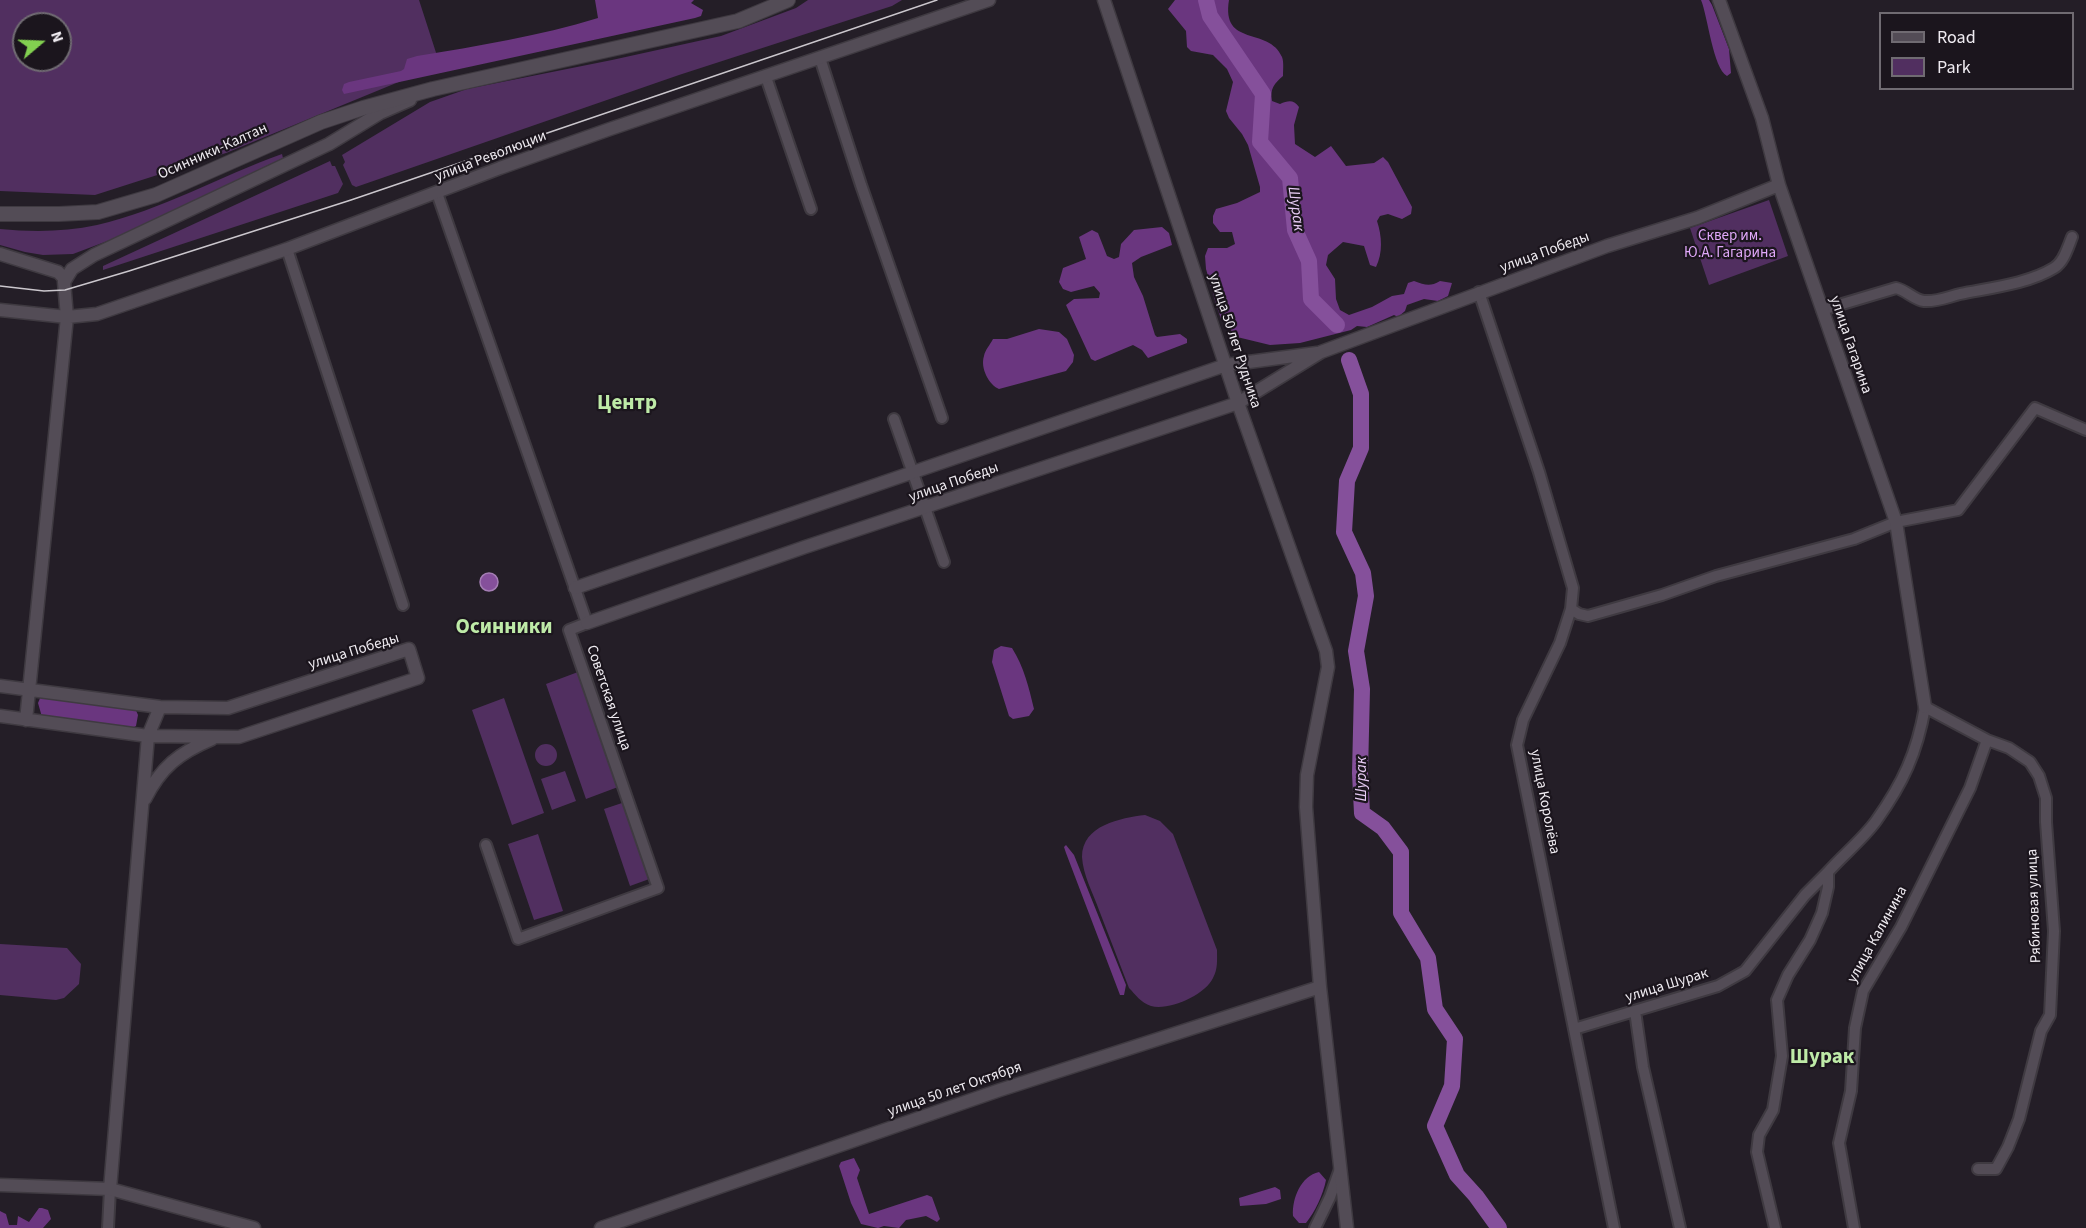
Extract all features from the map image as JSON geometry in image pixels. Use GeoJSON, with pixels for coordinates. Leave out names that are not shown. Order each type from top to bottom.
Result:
{"type":"FeatureCollection","features":[{"type":"Feature","properties":{"kind":"main road","name":"Осинники-Калтан"},"geometry":{"type":"LineString","coordinates":[[0,214],[98,212],[156,195],[321,122],[363,108],[433,88],[738,21],[788,0]]}},
{"type":"Feature","properties":{"kind":"street","name":"улица Революции"},"geometry":{"type":"LineString","coordinates":[[0,310],[67,317],[97,314],[287,249],[599,133],[989,0]]}},
{"type":"Feature","properties":{"kind":"street","name":"улица 50 лет Рудника"},"geometry":{"type":"LineString","coordinates":[[1104,0],[1238,403],[1326,651],[1328,667],[1307,775],[1306,807],[1320,987],[1347,1228]]}},
{"type":"Feature","properties":{"kind":"street","name":"улица Гагарина"},"geometry":{"type":"LineString","coordinates":[[1719,0],[1762,118],[1779,185],[1896,522],[1925,707]]}},
{"type":"Feature","properties":{"kind":"street"},"geometry":{"type":"LineString","coordinates":[[820,58],[861,185],[942,418]]}},
{"type":"Feature","properties":{"kind":"street"},"geometry":{"type":"LineString","coordinates":[[766,77],[811,209]]}},
{"type":"Feature","properties":{"kind":"street"},"geometry":{"type":"LineString","coordinates":[[64,282],[72,270],[94,255],[330,144],[380,113],[433,88]]}},
{"type":"Feature","properties":{"kind":"street","name":"улица Победы"},"geometry":{"type":"LineString","coordinates":[[587,623],[805,547],[1238,403],[1321,352],[1607,246],[1697,218],[1779,185]]}},
{"type":"Feature","properties":{"kind":"street","name":"Советская улица"},"geometry":{"type":"LineString","coordinates":[[437,193],[587,623],[569,630],[658,888],[518,939],[486,845]]}},
{"type":"Feature","properties":{"kind":"street"},"geometry":{"type":"LineString","coordinates":[[1822,310],[1896,288],[1903,289],[1919,301],[1933,302],[1999,287],[2056,268],[2072,237]]}},
{"type":"Feature","properties":{"kind":"street"},"geometry":{"type":"LineString","coordinates":[[287,249],[404,605]]}},
{"type":"Feature","properties":{"kind":"street"},"geometry":{"type":"LineString","coordinates":[[0,254],[58,272],[64,282],[67,317],[26,720]]}},
{"type":"Feature","properties":{"kind":"street","name":"улица Королёва"},"geometry":{"type":"LineString","coordinates":[[1479,292],[1539,472],[1573,588],[1571,609],[1554,657],[1523,720],[1517,745],[1614,1228]]}},
{"type":"Feature","properties":{"kind":"street","name":"улица Победы"},"geometry":{"type":"LineString","coordinates":[[575,588],[1226,365],[1321,352]]}},
{"type":"Feature","properties":{"kind":"street"},"geometry":{"type":"LineString","coordinates":[[1571,609],[1588,616],[1662,595],[1716,576],[1854,539],[1896,522],[1958,510],[2035,408],[2086,430]]}},
{"type":"Feature","properties":{"kind":"street"},"geometry":{"type":"LineString","coordinates":[[894,419],[944,562]]}},
{"type":"Feature","properties":{"kind":"street","name":"улица Победы"},"geometry":{"type":"LineString","coordinates":[[0,686],[160,707],[228,708],[409,649],[418,678],[239,737],[148,735],[0,716]]}},
{"type":"Feature","properties":{"kind":"street"},"geometry":{"type":"LineString","coordinates":[[108,1228],[148,735],[160,707]]}},
{"type":"Feature","properties":{"kind":"street"},"geometry":{"type":"LineString","coordinates":[[1925,707],[1987,740]]}},
{"type":"Feature","properties":{"kind":"street","name":"улица Шурак"},"geometry":{"type":"LineString","coordinates":[[1574,1029],[1718,986],[1744,971],[1805,895],[1875,823],[1905,775],[1919,741],[1925,707]]}},
{"type":"Feature","properties":{"kind":"street"},"geometry":{"type":"LineString","coordinates":[[142,806],[153,783],[168,765],[181,754],[218,737]]}},
{"type":"Feature","properties":{"kind":"street","name":"Рябиновая улица"},"geometry":{"type":"LineString","coordinates":[[1978,1169],[1996,1169],[2019,1119],[2041,1031],[2050,1015],[2054,931],[2046,798],[2039,776],[2030,762],[2009,748],[1987,740]]}},
{"type":"Feature","properties":{"kind":"street","name":"улица Калинина"},"geometry":{"type":"LineString","coordinates":[[1854,1228],[1839,1143],[1851,1091],[1855,1028],[1863,991],[1901,927],[1965,798],[1987,740]]}},
{"type":"Feature","properties":{"kind":"street"},"geometry":{"type":"LineString","coordinates":[[1775,1228],[1757,1152],[1759,1135],[1773,1110],[1782,1056],[1777,1000],[1788,975],[1810,940],[1822,914],[1828,887],[1828,872]]}},
{"type":"Feature","properties":{"kind":"street","name":"улица 50 лет Октября"},"geometry":{"type":"LineString","coordinates":[[601,1228],[1000,1090],[1320,987]]}},
{"type":"Feature","properties":{"kind":"street"},"geometry":{"type":"LineString","coordinates":[[1635,1011],[1642,1067],[1680,1228]]}},
{"type":"Feature","properties":{"kind":"street"},"geometry":{"type":"LineString","coordinates":[[1315,1228],[1330,1197],[1341,1166]]}},
{"type":"Feature","properties":{"kind":"street"},"geometry":{"type":"LineString","coordinates":[[0,1185],[110,1189],[254,1228]]}},
{"type":"Feature","properties":{"kind":"green space"},"geometry":{"type":"Polygon","coordinates":[[[0,0],[419,0],[440,65],[226,153],[95,195],[0,191],[0,0]]]}},
{"type":"Feature","properties":{"kind":"green space"},"geometry":{"type":"Polygon","coordinates":[[[808,0],[902,0],[892,6],[679,75],[356,187],[352,185],[343,165],[345,162],[342,155],[430,102],[467,89],[721,36],[796,8],[808,0]]]}},
{"type":"Feature","properties":{"kind":"green space"},"geometry":{"type":"Polygon","coordinates":[[[282,154],[283,158],[118,237],[73,254],[43,255],[0,245],[0,229],[48,231],[73,229],[121,219],[168,202],[282,154]]]}},
{"type":"Feature","properties":{"kind":"green space"},"geometry":{"type":"Polygon","coordinates":[[[330,161],[332,166],[335,166],[343,184],[338,193],[103,270],[103,266],[330,161]]]}},
{"type":"Feature","properties":{"kind":"green space","name":"Сквер им. Ю.А. Гагарина"},"geometry":{"type":"Polygon","coordinates":[[[1769,200],[1788,256],[1709,285],[1690,228],[1769,200]]]}},
{"type":"Feature","properties":{"kind":"green space"},"geometry":{"type":"Polygon","coordinates":[[[578,672],[618,787],[586,799],[546,684],[578,672]]]}},
{"type":"Feature","properties":{"kind":"green space"},"geometry":{"type":"Polygon","coordinates":[[[504,698],[544,813],[512,825],[472,710],[504,698]]]}},
{"type":"Feature","properties":{"kind":"green space"},"geometry":{"type":"Polygon","coordinates":[[[546,744],[554,747],[557,755],[554,763],[546,766],[538,763],[535,755],[538,747],[546,744]]]}},
{"type":"Feature","properties":{"kind":"green space"},"geometry":{"type":"Polygon","coordinates":[[[565,771],[576,801],[552,810],[541,779],[565,771]]]}},
{"type":"Feature","properties":{"kind":"green space"},"geometry":{"type":"Polygon","coordinates":[[[625,802],[652,878],[630,886],[604,809],[625,802]]]}},
{"type":"Feature","properties":{"kind":"green space"},"geometry":{"type":"Polygon","coordinates":[[[1145,815],[1160,821],[1173,834],[1217,950],[1216,971],[1209,984],[1195,996],[1176,1004],[1159,1007],[1147,1005],[1129,988],[1089,884],[1082,857],[1088,837],[1096,830],[1115,821],[1145,815]]]}},
{"type":"Feature","properties":{"kind":"green space"},"geometry":{"type":"Polygon","coordinates":[[[538,834],[563,911],[534,920],[508,844],[538,834]]]}},
{"type":"Feature","properties":{"kind":"green space"},"geometry":{"type":"Polygon","coordinates":[[[0,944],[67,948],[81,964],[79,984],[64,998],[56,1000],[0,995],[0,944]]]}},
{"type":"Feature","properties":{"kind":"shaded area"},"geometry":{"type":"Polygon","coordinates":[[[595,0],[694,0],[691,3],[703,10],[701,16],[695,18],[344,94],[342,90],[344,84],[349,82],[401,71],[407,59],[417,56],[531,35],[598,18],[595,0]]]}},
{"type":"Feature","properties":{"kind":"shaded area"},"geometry":{"type":"Polygon","coordinates":[[[1175,0],[1229,0],[1228,15],[1232,25],[1239,31],[1267,42],[1276,48],[1282,57],[1283,76],[1273,87],[1272,101],[1280,104],[1292,102],[1299,107],[1294,125],[1295,144],[1315,157],[1331,146],[1346,166],[1374,163],[1383,157],[1388,162],[1412,207],[1411,214],[1402,219],[1388,214],[1380,216],[1377,221],[1381,250],[1376,267],[1370,265],[1364,246],[1343,242],[1328,255],[1326,265],[1335,279],[1336,299],[1340,310],[1349,315],[1372,307],[1392,296],[1404,294],[1408,283],[1414,281],[1427,285],[1440,281],[1452,283],[1448,296],[1438,301],[1424,299],[1407,305],[1405,311],[1398,317],[1394,315],[1367,327],[1357,326],[1351,330],[1300,343],[1270,345],[1237,337],[1221,319],[1206,269],[1205,256],[1208,248],[1227,248],[1235,244],[1232,232],[1220,232],[1213,223],[1216,209],[1237,203],[1260,192],[1260,187],[1248,145],[1226,111],[1233,82],[1227,69],[1213,55],[1191,51],[1187,47],[1186,31],[1168,9],[1175,0]]]}},
{"type":"Feature","properties":{"kind":"shaded area"},"geometry":{"type":"Polygon","coordinates":[[[1701,0],[1709,0],[1712,5],[1729,49],[1731,73],[1727,76],[1722,71],[1714,53],[1701,0]]]}},
{"type":"Feature","properties":{"kind":"shaded area"},"geometry":{"type":"Polygon","coordinates":[[[1162,227],[1169,233],[1172,245],[1132,263],[1134,277],[1143,296],[1155,335],[1157,337],[1180,334],[1187,339],[1187,343],[1148,358],[1142,350],[1133,345],[1095,361],[1091,359],[1066,305],[1074,299],[1099,298],[1100,293],[1094,286],[1071,292],[1063,289],[1059,282],[1063,268],[1086,259],[1079,237],[1092,230],[1098,233],[1107,256],[1114,259],[1119,257],[1121,244],[1134,230],[1162,227]]]}},
{"type":"Feature","properties":{"kind":"shaded area"},"geometry":{"type":"Polygon","coordinates":[[[1039,329],[1059,332],[1067,339],[1074,355],[1073,362],[1066,371],[999,389],[995,387],[986,376],[983,366],[985,354],[993,339],[1007,339],[1039,329]]]}},
{"type":"Feature","properties":{"kind":"shaded area"},"geometry":{"type":"Polygon","coordinates":[[[489,573],[495,576],[498,582],[495,588],[489,591],[483,588],[480,582],[483,576],[489,573]]]}},
{"type":"Feature","properties":{"kind":"shaded area"},"geometry":{"type":"Polygon","coordinates":[[[1001,646],[1012,648],[1023,670],[1034,709],[1029,716],[1013,719],[1009,716],[992,662],[994,650],[1001,646]]]}},
{"type":"Feature","properties":{"kind":"shaded area"},"geometry":{"type":"Polygon","coordinates":[[[41,696],[135,708],[138,715],[136,726],[129,730],[42,717],[38,703],[41,696]]]}},
{"type":"Feature","properties":{"kind":"shaded area"},"geometry":{"type":"Polygon","coordinates":[[[1066,845],[1074,855],[1126,985],[1124,995],[1120,995],[1066,853],[1064,847],[1066,845]]]}},
{"type":"Feature","properties":{"kind":"shaded area"},"geometry":{"type":"Polygon","coordinates":[[[854,1158],[860,1170],[857,1178],[869,1214],[927,1195],[932,1197],[940,1219],[937,1222],[926,1216],[906,1220],[899,1228],[884,1226],[878,1228],[861,1224],[851,1203],[839,1166],[841,1162],[854,1158]]]}},
{"type":"Feature","properties":{"kind":"shaded area"},"geometry":{"type":"Polygon","coordinates":[[[1319,1172],[1326,1180],[1321,1197],[1306,1223],[1299,1223],[1293,1216],[1296,1195],[1307,1178],[1319,1172]]]}},
{"type":"Feature","properties":{"kind":"shaded area"},"geometry":{"type":"Polygon","coordinates":[[[1275,1187],[1280,1190],[1281,1199],[1266,1204],[1240,1206],[1239,1198],[1275,1187]]]}},
{"type":"Feature","properties":{"kind":"shaded area"},"geometry":{"type":"Polygon","coordinates":[[[39,1208],[48,1210],[51,1219],[43,1228],[0,1228],[0,1211],[6,1214],[9,1225],[17,1225],[18,1216],[29,1222],[39,1208]]]}},
{"type":"Feature","properties":{"kind":"waterway","name":"Шурак"},"geometry":{"type":"LineString","coordinates":[[1206,0],[1210,16],[1263,94],[1260,142],[1290,178],[1295,230],[1309,261],[1311,299],[1337,325]]}},
{"type":"Feature","properties":{"kind":"waterway","name":"Шурак"},"geometry":{"type":"LineString","coordinates":[[1349,360],[1361,394],[1361,448],[1347,481],[1344,532],[1363,573],[1366,596],[1356,651],[1362,689],[1360,773],[1362,813],[1383,828],[1401,852],[1401,913],[1428,958],[1435,1009],[1455,1039],[1452,1086],[1435,1126],[1457,1175],[1476,1196],[1499,1228]]}},
{"type":"Feature","properties":{"kind":"tram line"},"geometry":{"type":"LineString","coordinates":[[0,286],[44,291],[65,290],[129,271],[351,200],[937,0]]}},
{"type":"Feature","properties":{"kind":"district","name":"Центр"},"geometry":{"type":"Point","coordinates":[627,404]}},
{"type":"Feature","properties":{"kind":"district","name":"Осинники"},"geometry":{"type":"Point","coordinates":[504,628]}},
{"type":"Feature","properties":{"kind":"district","name":"Шурак"},"geometry":{"type":"Point","coordinates":[1822,1058]}}]}
